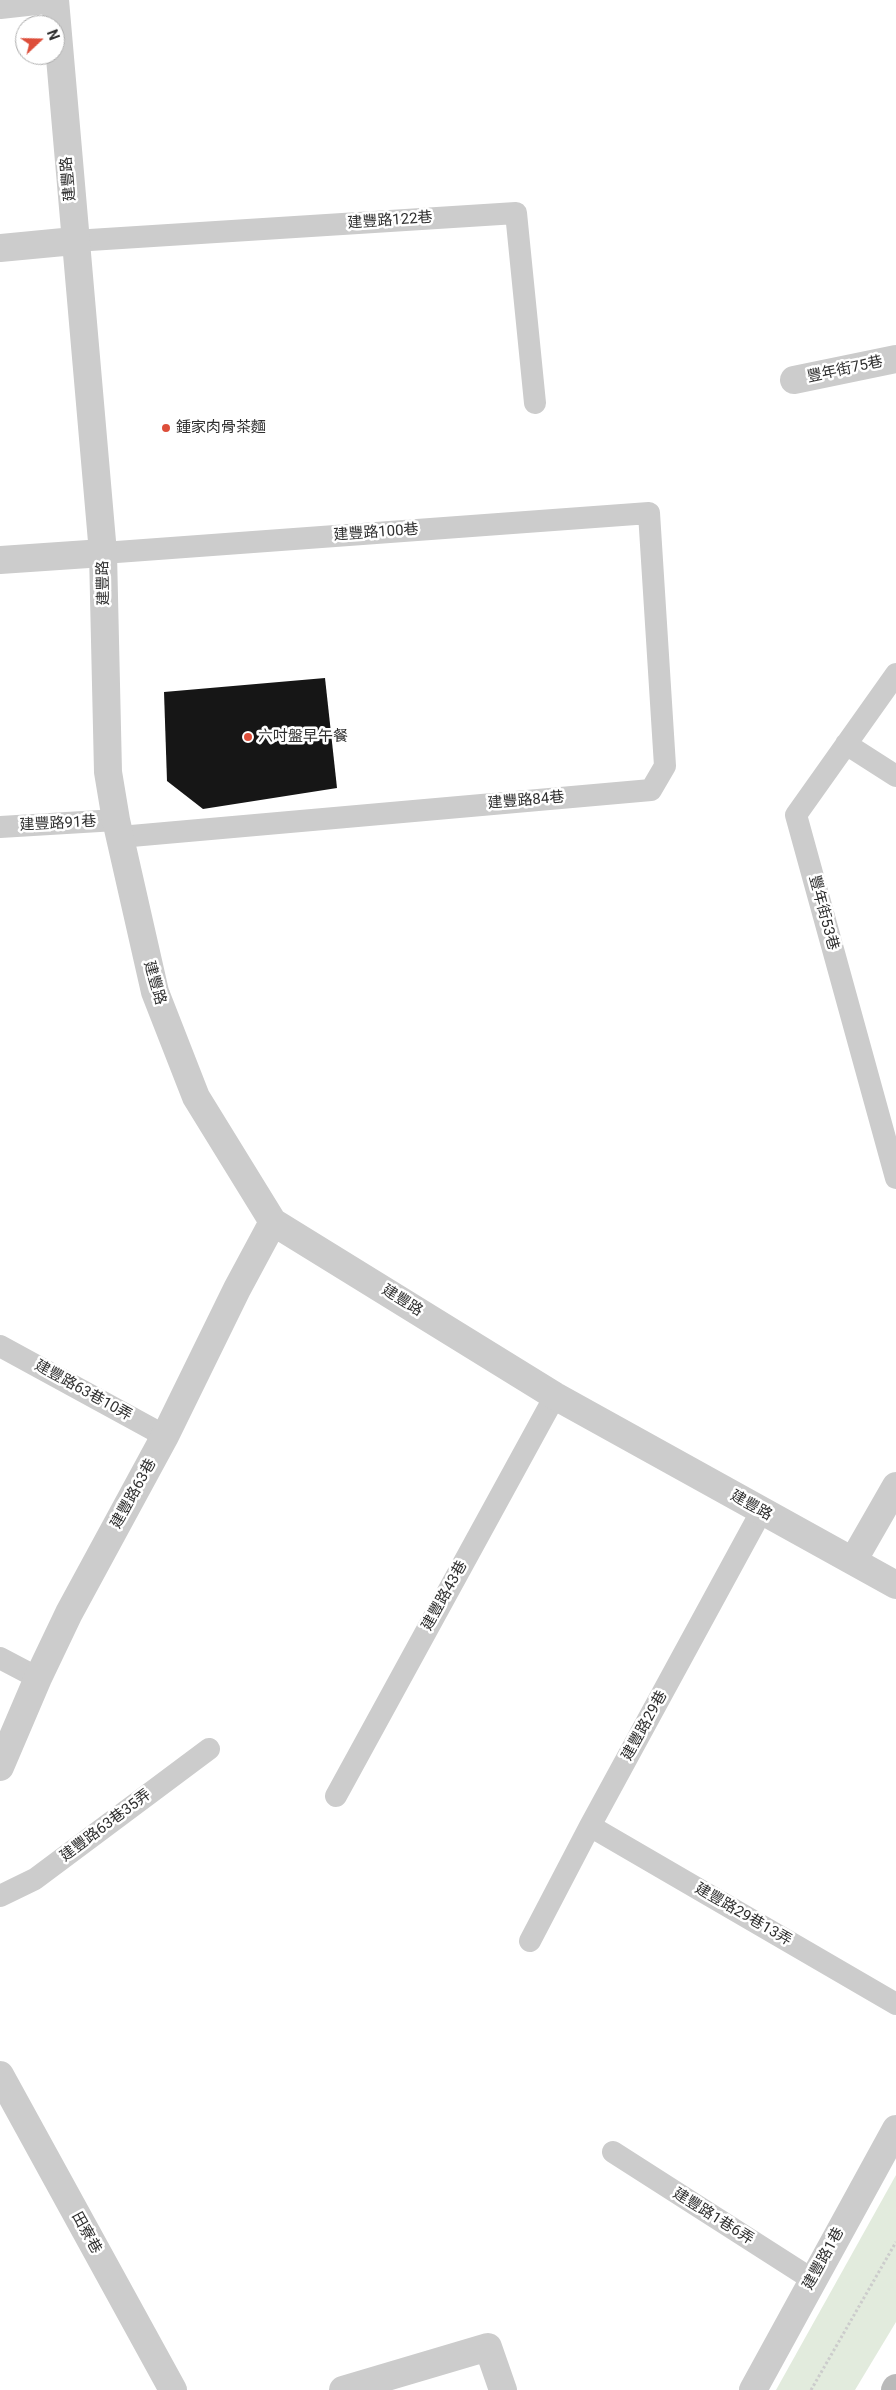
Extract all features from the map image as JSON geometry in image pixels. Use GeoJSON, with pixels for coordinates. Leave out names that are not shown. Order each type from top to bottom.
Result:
{"type":"FeatureCollection","features":[{"type":"Feature","properties":{"kind":"street"},"geometry":{"type":"LineString","coordinates":[[0,5],[45,0]]}},
{"type":"Feature","properties":{"kind":"street","name":"建豐路"},"geometry":{"type":"LineString","coordinates":[[55,0],[74,242],[103,553],[108,772],[118,828],[155,992],[196,1098],[273,1222],[555,1396],[761,1512],[896,1585]]}},
{"type":"Feature","properties":{"kind":"street"},"geometry":{"type":"LineString","coordinates":[[0,248],[74,242]]}},
{"type":"Feature","properties":{"kind":"street","name":"豐年街75巷"},"geometry":{"type":"LineString","coordinates":[[794,380],[896,359]]}},
{"type":"Feature","properties":{"kind":"street"},"geometry":{"type":"LineString","coordinates":[[0,560],[103,553]]}},
{"type":"Feature","properties":{"kind":"street","name":"建豐路63巷"},"geometry":{"type":"LineString","coordinates":[[0,1768],[38,1678],[69,1613],[165,1436],[237,1289],[273,1222]]}},
{"type":"Feature","properties":{"kind":"street"},"geometry":{"type":"LineString","coordinates":[[853,1561],[896,1486]]}},
{"type":"Feature","properties":{"kind":"street","name":"田寮巷"},"geometry":{"type":"LineString","coordinates":[[0,2075],[173,2390]]}},
{"type":"Feature","properties":{"kind":"street","name":"建豐路1巷"},"geometry":{"type":"LineString","coordinates":[[753,2390],[896,2128]]}},
{"type":"Feature","properties":{"kind":"street"},"geometry":{"type":"LineString","coordinates":[[344,2390],[488,2347],[503,2390]]}},
{"type":"Feature","properties":{"kind":"lane","name":"建豐路122巷"},"geometry":{"type":"LineString","coordinates":[[74,242],[516,213],[535,403]]}},
{"type":"Feature","properties":{"kind":"lane","name":"建豐路100巷"},"geometry":{"type":"LineString","coordinates":[[103,553],[649,512]]}},
{"type":"Feature","properties":{"kind":"lane","name":"建豐路84巷"},"geometry":{"type":"LineString","coordinates":[[118,828],[651,790],[665,766],[649,512]]}},
{"type":"Feature","properties":{"kind":"lane","name":"豐年街53巷"},"geometry":{"type":"LineString","coordinates":[[896,674],[796,815],[896,1178]]}},
{"type":"Feature","properties":{"kind":"lane"},"geometry":{"type":"LineString","coordinates":[[846,744],[896,776]]}},
{"type":"Feature","properties":{"kind":"lane","name":"建豐路91巷"},"geometry":{"type":"LineString","coordinates":[[0,827],[118,828]]}},
{"type":"Feature","properties":{"kind":"lane","name":"建豐路63巷10弄"},"geometry":{"type":"LineString","coordinates":[[0,1346],[165,1436]]}},
{"type":"Feature","properties":{"kind":"lane","name":"建豐路43巷"},"geometry":{"type":"LineString","coordinates":[[336,1796],[555,1396]]}},
{"type":"Feature","properties":{"kind":"lane","name":"建豐路29巷"},"geometry":{"type":"LineString","coordinates":[[530,1941],[590,1826],[761,1512]]}},
{"type":"Feature","properties":{"kind":"lane"},"geometry":{"type":"LineString","coordinates":[[0,1658],[38,1678]]}},
{"type":"Feature","properties":{"kind":"lane","name":"建豐路63巷35弄"},"geometry":{"type":"LineString","coordinates":[[0,1896],[35,1879],[209,1749]]}},
{"type":"Feature","properties":{"kind":"lane","name":"建豐路29巷13弄"},"geometry":{"type":"LineString","coordinates":[[590,1826],[896,2004]]}},
{"type":"Feature","properties":{"kind":"lane","name":"建豐路1巷6弄"},"geometry":{"type":"LineString","coordinates":[[613,2152],[813,2280]]}},
{"type":"Feature","properties":{"kind":"path"},"geometry":{"type":"LineString","coordinates":[[810,2390],[896,2242]]}},
{"type":"Feature","properties":{"kind":"shaded area"},"geometry":{"type":"Polygon","coordinates":[[[896,2175],[896,2322],[855,2390],[776,2390],[896,2175]]]}},
{"type":"Feature","properties":{"kind":"building","name":"六吋盤早午餐"},"geometry":{"type":"Polygon","coordinates":[[[325,678],[337,788],[203,809],[167,781],[164,692],[325,678]]]}},
{"type":"Feature","properties":{"kind":"place","name":"鍾家肉骨茶麵"},"geometry":{"type":"Point","coordinates":[166,428]}},
{"type":"Feature","properties":{"kind":"place","name":"六吋盤早午餐"},"geometry":{"type":"Point","coordinates":[248,737]}}]}
